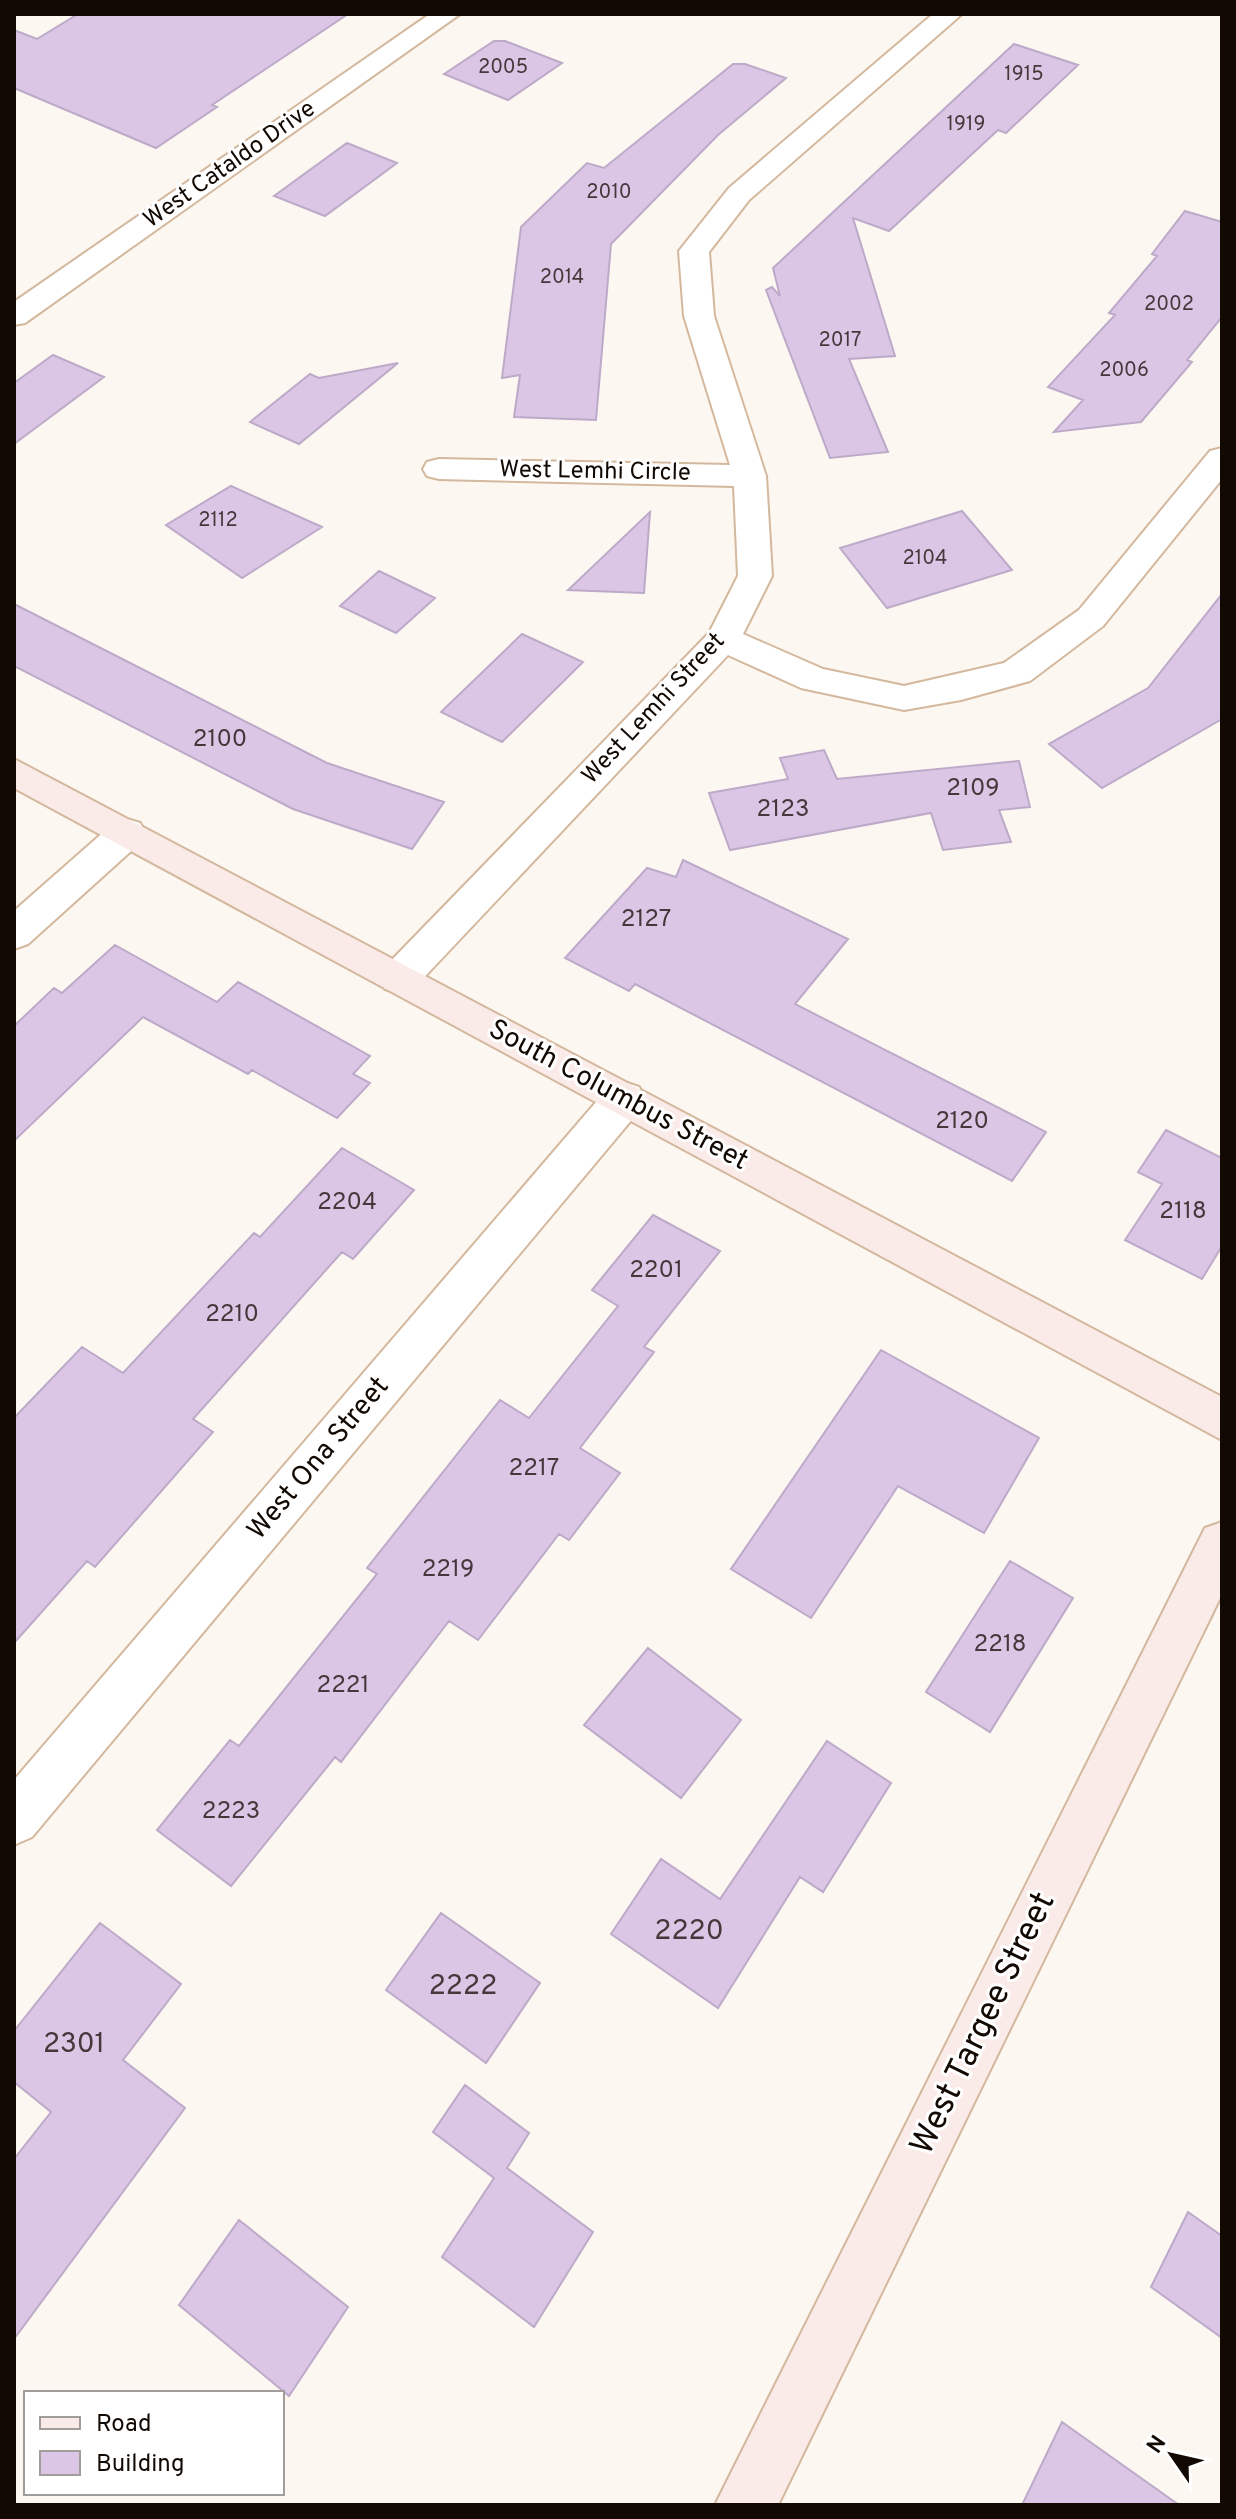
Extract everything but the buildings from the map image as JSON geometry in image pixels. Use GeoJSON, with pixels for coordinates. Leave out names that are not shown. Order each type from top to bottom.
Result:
{"type":"FeatureCollection","features":[{"type":"Feature","properties":{"kind":"street","name":"West Cataldo Drive"},"geometry":{"type":"LineString","coordinates":[[14,316],[447,14]]}},
{"type":"Feature","properties":{"kind":"street","name":"West Lemhi Street"},"geometry":{"type":"LineString","coordinates":[[399,978],[723,639],[755,576],[750,476],[699,316],[694,251],[739,194],[949,14]]}},
{"type":"Feature","properties":{"kind":"street"},"geometry":{"type":"LineString","coordinates":[[723,639],[814,679],[904,698],[961,688],[1017,672],[1091,618],[1222,458]]}},
{"type":"Feature","properties":{"kind":"street","name":"West Lemhi Circle"},"geometry":{"type":"LineString","coordinates":[[439,469],[750,476]]}},
{"type":"Feature","properties":{"kind":"street","name":"South Columbus Street"},"geometry":{"type":"LineString","coordinates":[[14,772],[1222,1420]]}},
{"type":"Feature","properties":{"kind":"street"},"geometry":{"type":"LineString","coordinates":[[14,934],[127,833]]}},
{"type":"Feature","properties":{"kind":"street","name":"West Ona Street"},"geometry":{"type":"LineString","coordinates":[[14,1819],[624,1099]]}},
{"type":"Feature","properties":{"kind":"street","name":"West Targee Street"},"geometry":{"type":"LineString","coordinates":[[746,2505],[1222,1544]]}}]}
